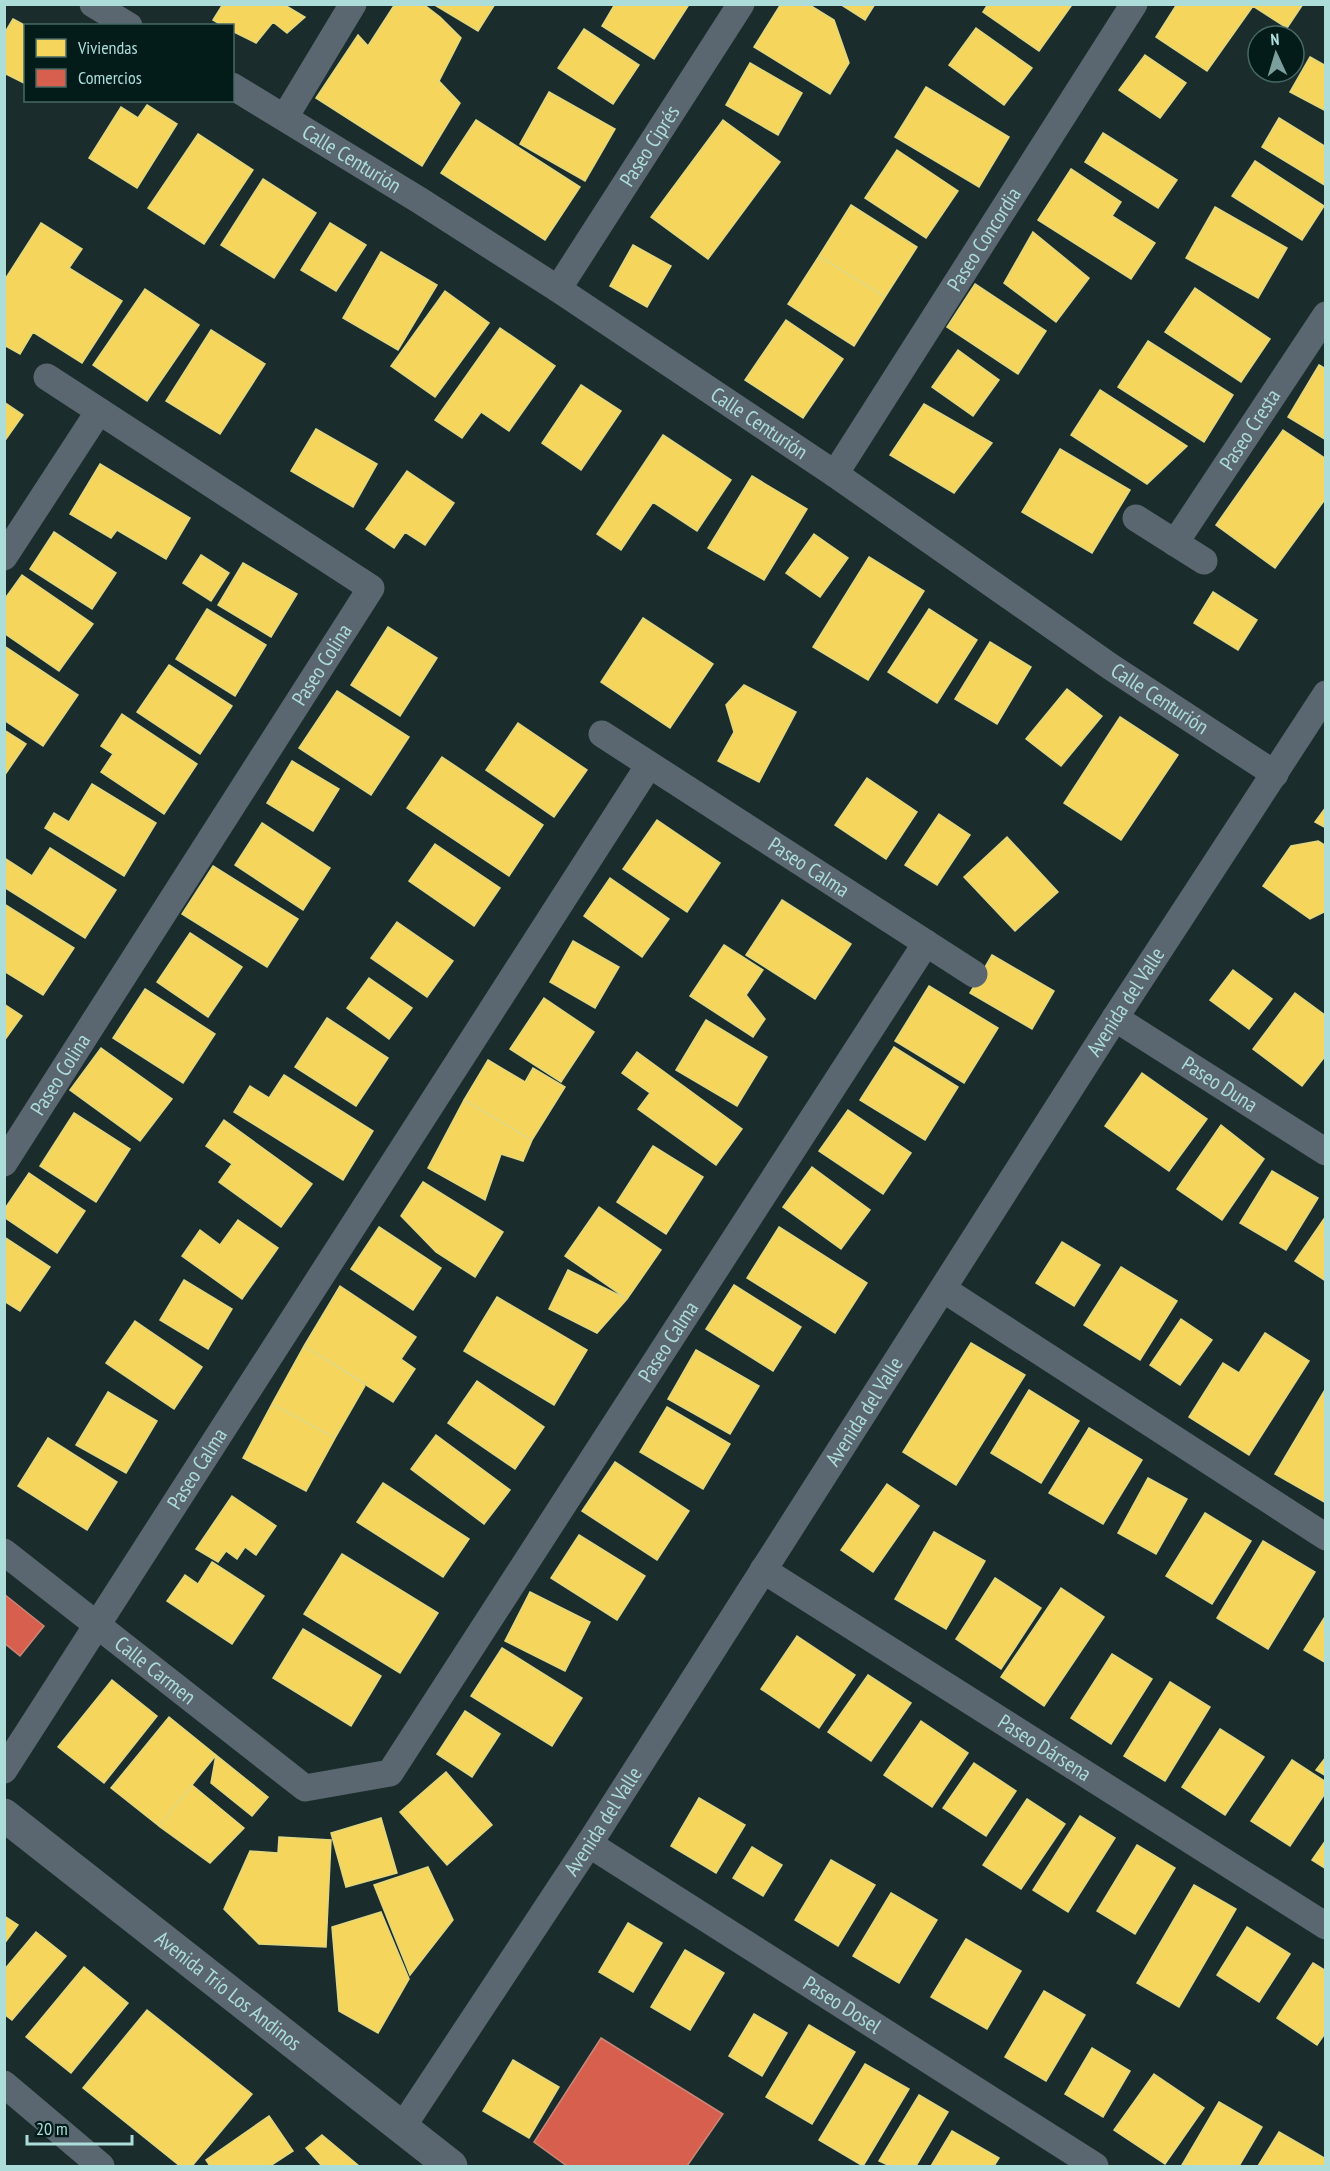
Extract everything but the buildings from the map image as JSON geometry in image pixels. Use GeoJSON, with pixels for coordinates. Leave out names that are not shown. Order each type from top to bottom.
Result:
{"type":"FeatureCollection","features":[{"type":"Feature","properties":{"kind":"street"},"geometry":{"type":"LineString","coordinates":[[93,4],[126,24]]}},
{"type":"Feature","properties":{"kind":"street"},"geometry":{"type":"LineString","coordinates":[[285,117],[353,4]]}},
{"type":"Feature","properties":{"kind":"street","name":"Paseo Ciprés"},"geometry":{"type":"LineString","coordinates":[[558,289],[741,4]]}},
{"type":"Feature","properties":{"kind":"street","name":"Paseo Concordia"},"geometry":{"type":"LineString","coordinates":[[835,474],[1134,4]]}},
{"type":"Feature","properties":{"kind":"street","name":"Calle Centurión"},"geometry":{"type":"LineString","coordinates":[[234,87],[419,200],[558,289],[835,474],[1111,667],[1275,774]]}},
{"type":"Feature","properties":{"kind":"street","name":"Paseo Cresta"},"geometry":{"type":"LineString","coordinates":[[1175,543],[1326,315]]}},
{"type":"Feature","properties":{"kind":"street"},"geometry":{"type":"LineString","coordinates":[[4,556],[99,411],[47,377]]}},
{"type":"Feature","properties":{"kind":"street","name":"Paseo Colina"},"geometry":{"type":"LineString","coordinates":[[4,1163],[371,588],[99,411]]}},
{"type":"Feature","properties":{"kind":"street"},"geometry":{"type":"LineString","coordinates":[[1136,518],[1204,561]]}},
{"type":"Feature","properties":{"kind":"street","name":"Avenida del Valle"},"geometry":{"type":"LineString","coordinates":[[401,2129],[588,1844],[1115,1018],[1326,694]]}},
{"type":"Feature","properties":{"kind":"street"},"geometry":{"type":"LineString","coordinates":[[602,734],[649,765]]}},
{"type":"Feature","properties":{"kind":"street","name":"Paseo Calma"},"geometry":{"type":"LineString","coordinates":[[4,1770],[649,765],[926,943],[390,1773],[305,1788]]}},
{"type":"Feature","properties":{"kind":"street"},"geometry":{"type":"LineString","coordinates":[[926,943],[974,974]]}},
{"type":"Feature","properties":{"kind":"street","name":"Paseo Duna"},"geometry":{"type":"LineString","coordinates":[[1115,1018],[1326,1152]]}},
{"type":"Feature","properties":{"kind":"street"},"geometry":{"type":"LineString","coordinates":[[943,1289],[1326,1537]]}},
{"type":"Feature","properties":{"kind":"street","name":"Calle Carmen"},"geometry":{"type":"LineString","coordinates":[[4,1552],[305,1788]]}},
{"type":"Feature","properties":{"kind":"street","name":"Paseo Dársena"},"geometry":{"type":"LineString","coordinates":[[763,1570],[1326,1926]]}},
{"type":"Feature","properties":{"kind":"street","name":"Avenida Trío Los Andinos"},"geometry":{"type":"LineString","coordinates":[[4,1815],[451,2166]]}},
{"type":"Feature","properties":{"kind":"street","name":"Paseo Dosel"},"geometry":{"type":"LineString","coordinates":[[588,1844],[1095,2166]]}},
{"type":"Feature","properties":{"kind":"street"},"geometry":{"type":"LineString","coordinates":[[4,2084],[101,2166]]}}]}
